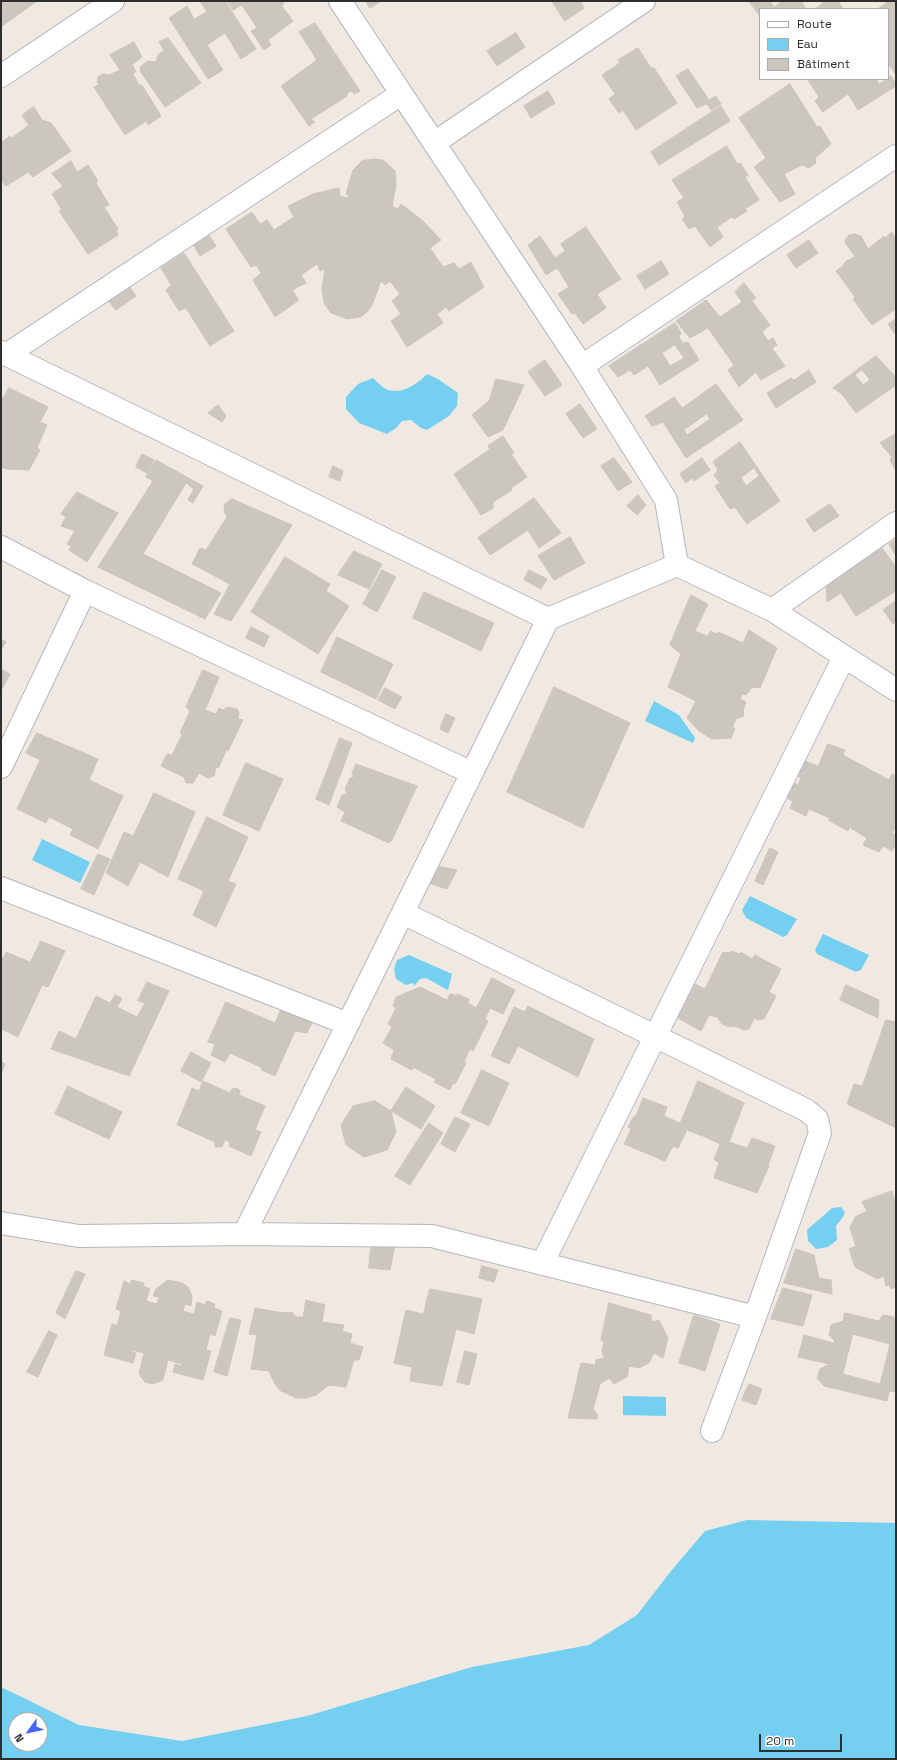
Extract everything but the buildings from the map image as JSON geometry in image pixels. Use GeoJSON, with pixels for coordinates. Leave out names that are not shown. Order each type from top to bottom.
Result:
{"type":"FeatureCollection","features":[{"type":"Feature","properties":{"kind":"street"},"geometry":{"type":"LineString","coordinates":[[1,76],[113,1]]}},
{"type":"Feature","properties":{"kind":"street"},"geometry":{"type":"LineString","coordinates":[[340,1],[582,366],[666,500],[677,565]]}},
{"type":"Feature","properties":{"kind":"street"},"geometry":{"type":"LineString","coordinates":[[434,143],[644,1]]}},
{"type":"Feature","properties":{"kind":"street"},"geometry":{"type":"LineString","coordinates":[[4,353],[401,94]]}},
{"type":"Feature","properties":{"kind":"street"},"geometry":{"type":"LineString","coordinates":[[582,366],[896,156]]}},
{"type":"Feature","properties":{"kind":"street"},"geometry":{"type":"LineString","coordinates":[[4,353],[548,619]]}},
{"type":"Feature","properties":{"kind":"street"},"geometry":{"type":"LineString","coordinates":[[772,610],[896,523]]}},
{"type":"Feature","properties":{"kind":"street"},"geometry":{"type":"LineString","coordinates":[[1,547],[85,591],[472,773]]}},
{"type":"Feature","properties":{"kind":"street"},"geometry":{"type":"LineString","coordinates":[[244,1234],[548,619],[677,565],[772,610],[896,690]]}},
{"type":"Feature","properties":{"kind":"street"},"geometry":{"type":"LineString","coordinates":[[1,767],[85,591]]}},
{"type":"Feature","properties":{"kind":"street"},"geometry":{"type":"LineString","coordinates":[[542,1264],[844,657]]}},
{"type":"Feature","properties":{"kind":"street"},"geometry":{"type":"LineString","coordinates":[[1,888],[348,1024]]}},
{"type":"Feature","properties":{"kind":"street"},"geometry":{"type":"LineString","coordinates":[[403,913],[806,1110],[817,1119],[820,1133],[756,1317],[712,1431]]}},
{"type":"Feature","properties":{"kind":"street"},"geometry":{"type":"LineString","coordinates":[[1,1223],[79,1236],[244,1234],[432,1236],[756,1317]]}},
{"type":"Feature","properties":{"kind":"water"},"geometry":{"type":"Polygon","coordinates":[[[427,374],[438,379],[458,393],[457,406],[449,416],[427,430],[421,428],[411,420],[402,421],[396,428],[387,434],[359,423],[346,409],[346,397],[358,384],[373,378],[388,390],[399,391],[414,385],[427,374]]]}},
{"type":"Feature","properties":{"kind":"water"},"geometry":{"type":"Polygon","coordinates":[[[654,701],[679,715],[695,738],[693,743],[645,721],[654,701]]]}},
{"type":"Feature","properties":{"kind":"water"},"geometry":{"type":"Polygon","coordinates":[[[42,839],[90,862],[80,883],[32,860],[42,839]]]}},
{"type":"Feature","properties":{"kind":"water"},"geometry":{"type":"Polygon","coordinates":[[[750,896],[797,919],[787,935],[783,937],[746,918],[742,910],[750,896]]]}},
{"type":"Feature","properties":{"kind":"water"},"geometry":{"type":"Polygon","coordinates":[[[823,934],[869,955],[861,970],[856,972],[817,954],[815,950],[823,934]]]}},
{"type":"Feature","properties":{"kind":"water"},"geometry":{"type":"Polygon","coordinates":[[[409,955],[452,974],[448,990],[426,978],[420,979],[414,986],[413,983],[406,985],[396,979],[394,969],[397,960],[409,955]]]}},
{"type":"Feature","properties":{"kind":"water"},"geometry":{"type":"Polygon","coordinates":[[[841,1207],[845,1212],[836,1226],[837,1240],[828,1247],[816,1249],[808,1241],[807,1230],[832,1208],[841,1207]]]}},
{"type":"Feature","properties":{"kind":"water"},"geometry":{"type":"Polygon","coordinates":[[[623,1396],[666,1397],[666,1416],[623,1415],[623,1396]]]}},
{"type":"Feature","properties":{"kind":"water"},"geometry":{"type":"Polygon","coordinates":[[[747,1520],[896,1523],[896,1759],[1,1759],[1,1687],[79,1725],[182,1741],[307,1716],[472,1667],[589,1645],[637,1615],[671,1571],[705,1531],[747,1520]]]}}]}
